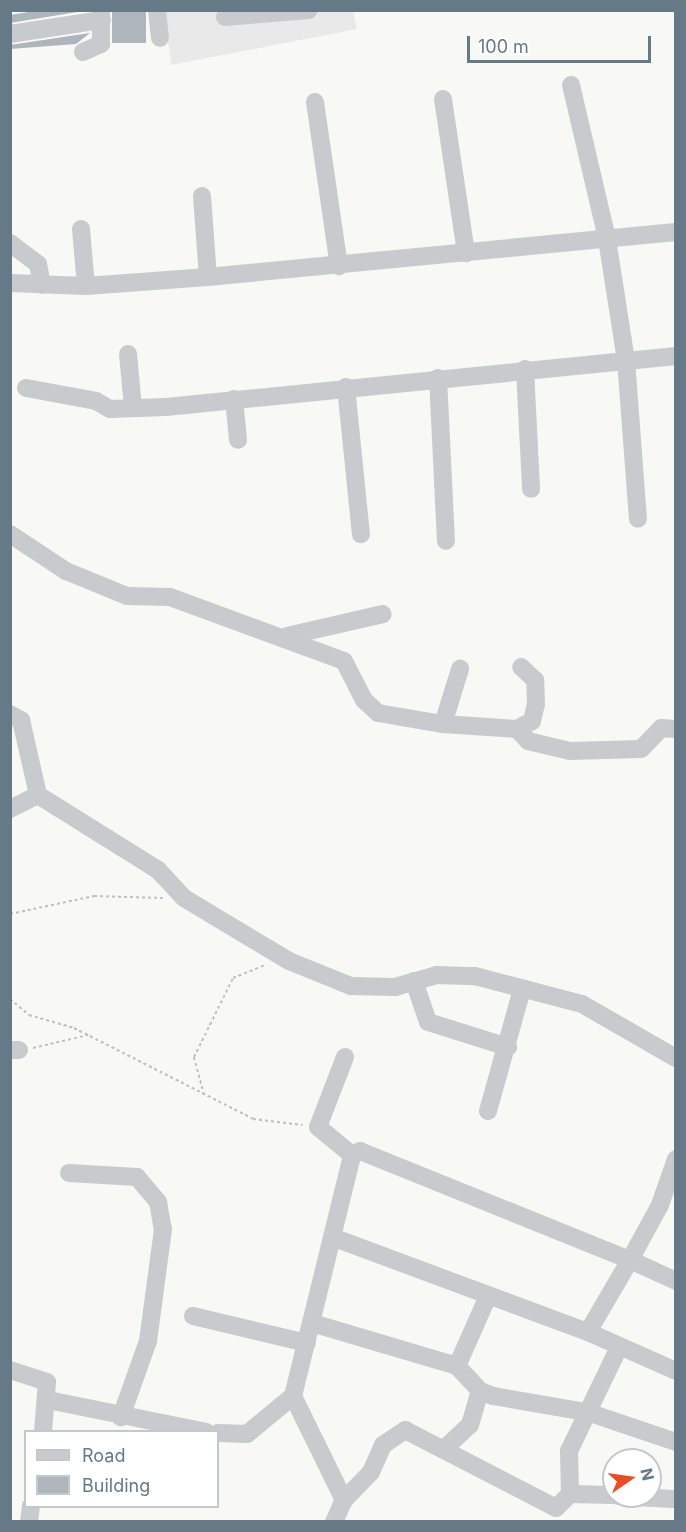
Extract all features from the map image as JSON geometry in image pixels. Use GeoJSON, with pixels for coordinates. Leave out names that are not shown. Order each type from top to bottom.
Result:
{"type":"FeatureCollection","features":[{"type":"Feature","properties":{"kind":"street"},"geometry":{"type":"LineString","coordinates":[[157,10],[160,38]]}},
{"type":"Feature","properties":{"kind":"street"},"geometry":{"type":"LineString","coordinates":[[225,17],[309,10]]}},
{"type":"Feature","properties":{"kind":"street"},"geometry":{"type":"LineString","coordinates":[[10,34],[101,15],[101,44],[83,52]]}},
{"type":"Feature","properties":{"kind":"street"},"geometry":{"type":"LineString","coordinates":[[571,85],[607,239],[626,360],[638,519]]}},
{"type":"Feature","properties":{"kind":"street"},"geometry":{"type":"LineString","coordinates":[[443,99],[466,253]]}},
{"type":"Feature","properties":{"kind":"street"},"geometry":{"type":"LineString","coordinates":[[315,102],[339,266]]}},
{"type":"Feature","properties":{"kind":"street"},"geometry":{"type":"LineString","coordinates":[[202,196],[208,277]]}},
{"type":"Feature","properties":{"kind":"street"},"geometry":{"type":"LineString","coordinates":[[81,229],[86,286]]}},
{"type":"Feature","properties":{"kind":"street"},"geometry":{"type":"LineString","coordinates":[[10,283],[86,286],[208,277],[675,232]]}},
{"type":"Feature","properties":{"kind":"street"},"geometry":{"type":"LineString","coordinates":[[10,243],[38,264],[42,285]]}},
{"type":"Feature","properties":{"kind":"street"},"geometry":{"type":"LineString","coordinates":[[128,354],[133,407]]}},
{"type":"Feature","properties":{"kind":"street"},"geometry":{"type":"LineString","coordinates":[[26,388],[96,401],[110,409],[675,356]]}},
{"type":"Feature","properties":{"kind":"street"},"geometry":{"type":"LineString","coordinates":[[525,369],[531,489]]}},
{"type":"Feature","properties":{"kind":"street"},"geometry":{"type":"LineString","coordinates":[[438,378],[446,541]]}},
{"type":"Feature","properties":{"kind":"street"},"geometry":{"type":"LineString","coordinates":[[346,387],[361,534]]}},
{"type":"Feature","properties":{"kind":"street"},"geometry":{"type":"LineString","coordinates":[[234,399],[238,440]]}},
{"type":"Feature","properties":{"kind":"street"},"geometry":{"type":"LineString","coordinates":[[10,534],[66,571],[127,596],[170,597],[287,636],[344,661],[364,700],[378,712],[443,724],[517,729],[532,721],[536,704],[535,680],[521,667]]}},
{"type":"Feature","properties":{"kind":"street"},"geometry":{"type":"LineString","coordinates":[[287,636],[383,614]]}},
{"type":"Feature","properties":{"kind":"street"},"geometry":{"type":"LineString","coordinates":[[443,724],[460,669]]}},
{"type":"Feature","properties":{"kind":"street"},"geometry":{"type":"LineString","coordinates":[[10,714],[21,720],[38,795],[158,870],[184,898],[289,961],[351,986],[395,987],[436,975],[474,976],[522,988],[582,1004],[675,1058]]}},
{"type":"Feature","properties":{"kind":"street"},"geometry":{"type":"LineString","coordinates":[[517,729],[528,741],[570,751],[641,749],[661,728],[675,729]]}},
{"type":"Feature","properties":{"kind":"street"},"geometry":{"type":"LineString","coordinates":[[10,809],[38,795]]}},
{"type":"Feature","properties":{"kind":"street"},"geometry":{"type":"LineString","coordinates":[[414,981],[428,1022],[508,1047]]}},
{"type":"Feature","properties":{"kind":"street"},"geometry":{"type":"LineString","coordinates":[[488,1111],[508,1047],[522,988]]}},
{"type":"Feature","properties":{"kind":"street"},"geometry":{"type":"LineString","coordinates":[[345,1056],[318,1127],[352,1155],[372,1153],[630,1260],[675,1281]]}},
{"type":"Feature","properties":{"kind":"street"},"geometry":{"type":"LineString","coordinates":[[219,1433],[247,1434],[293,1396],[352,1155]]}},
{"type":"Feature","properties":{"kind":"street"},"geometry":{"type":"LineString","coordinates":[[588,1332],[660,1205],[675,1159]]}},
{"type":"Feature","properties":{"kind":"street"},"geometry":{"type":"LineString","coordinates":[[69,1173],[137,1177],[158,1202],[163,1229],[148,1341],[121,1417]]}},
{"type":"Feature","properties":{"kind":"street"},"geometry":{"type":"LineString","coordinates":[[332,1237],[588,1332],[675,1371]]}},
{"type":"Feature","properties":{"kind":"street"},"geometry":{"type":"LineString","coordinates":[[457,1366],[488,1296]]}},
{"type":"Feature","properties":{"kind":"street"},"geometry":{"type":"LineString","coordinates":[[193,1316],[307,1344]]}},
{"type":"Feature","properties":{"kind":"street"},"geometry":{"type":"LineString","coordinates":[[312,1323],[457,1366],[480,1391],[587,1412],[675,1442]]}},
{"type":"Feature","properties":{"kind":"street"},"geometry":{"type":"LineString","coordinates":[[570,1494],[569,1451],[619,1347]]}},
{"type":"Feature","properties":{"kind":"street"},"geometry":{"type":"LineString","coordinates":[[10,1370],[44,1379],[48,1400],[43,1430]]}},
{"type":"Feature","properties":{"kind":"street"},"geometry":{"type":"LineString","coordinates":[[444,1449],[470,1425],[480,1391]]}},
{"type":"Feature","properties":{"kind":"street"},"geometry":{"type":"LineString","coordinates":[[293,1396],[344,1500]]}},
{"type":"Feature","properties":{"kind":"street"},"geometry":{"type":"LineString","coordinates":[[48,1400],[121,1417],[201,1430]]}},
{"type":"Feature","properties":{"kind":"street"},"geometry":{"type":"LineString","coordinates":[[334,1521],[344,1500],[361,1488],[394,1434],[416,1433],[538,1502],[556,1508],[570,1494],[602,1495]]}},
{"type":"Feature","properties":{"kind":"street"},"geometry":{"type":"LineString","coordinates":[[662,1498],[673,1499]]}},
{"type":"Feature","properties":{"kind":"path"},"geometry":{"type":"LineString","coordinates":[[10,914],[94,896],[184,898]]}},
{"type":"Feature","properties":{"kind":"path"},"geometry":{"type":"LineString","coordinates":[[204,1095],[194,1057],[233,978],[245,969],[289,961]]}},
{"type":"Feature","properties":{"kind":"path"},"geometry":{"type":"LineString","coordinates":[[10,999],[29,1015],[88,1035],[253,1119],[318,1127]]}},
{"type":"Feature","properties":{"kind":"path"},"geometry":{"type":"LineString","coordinates":[[15,1050],[88,1035]]}},
{"type":"Feature","properties":{"kind":"shaded area"},"geometry":{"type":"Polygon","coordinates":[[[165,11],[353,11],[357,29],[171,65],[165,11]]]}},
{"type":"Feature","properties":{"kind":"building"},"geometry":{"type":"Polygon","coordinates":[[[41,10],[90,10],[10,23],[10,15],[41,10]]]}},
{"type":"Feature","properties":{"kind":"building"},"geometry":{"type":"Polygon","coordinates":[[[112,10],[146,10],[146,43],[112,43],[112,10]]]}},
{"type":"Feature","properties":{"kind":"building"},"geometry":{"type":"Polygon","coordinates":[[[90,33],[76,44],[10,49],[10,45],[90,33]]]}}]}
